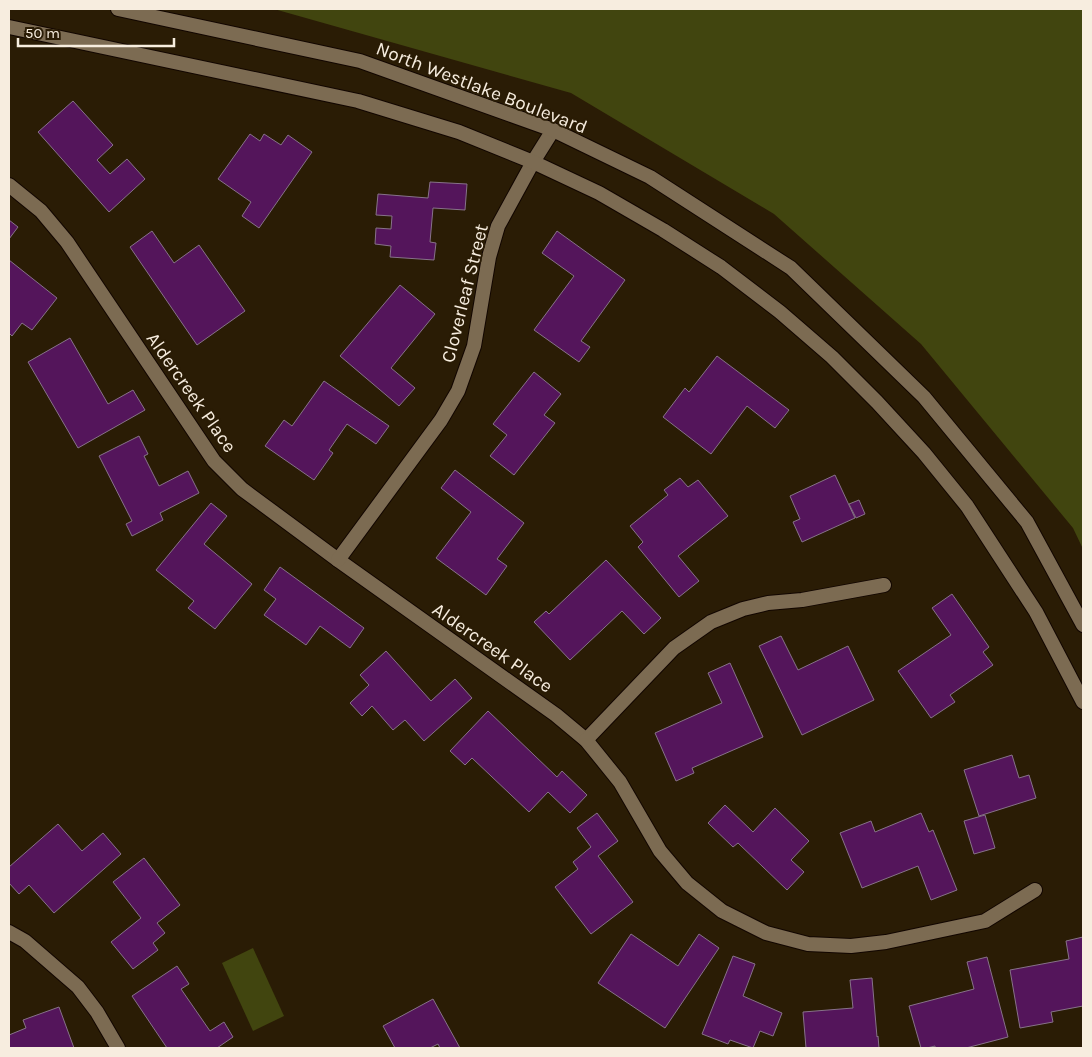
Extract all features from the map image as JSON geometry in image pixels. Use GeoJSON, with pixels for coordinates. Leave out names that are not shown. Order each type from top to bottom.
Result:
{"type":"FeatureCollection","features":[{"type":"Feature","properties":{"kind":"main road","name":"North Westlake Boulevard"},"geometry":{"type":"LineString","coordinates":[[118,9],[360,61],[553,130],[650,177],[791,268],[924,397],[1027,522],[1083,625]]}},
{"type":"Feature","properties":{"kind":"main road"},"geometry":{"type":"LineString","coordinates":[[9,27],[358,101],[459,132],[533,162],[599,193],[663,230],[721,267],[780,312],[832,358],[924,452],[967,506],[1036,612],[1083,702]]}},
{"type":"Feature","properties":{"kind":"main road","name":"Cloverleaf Street"},"geometry":{"type":"LineString","coordinates":[[338,560],[441,420],[458,391],[474,346],[489,257],[498,226],[553,130]]}},
{"type":"Feature","properties":{"kind":"main road","name":"Aldercreek Place"},"geometry":{"type":"LineString","coordinates":[[9,185],[41,210],[67,242],[214,461],[242,489],[338,560],[556,715],[586,740],[620,782],[660,851],[687,882],[722,911],[766,934],[808,944],[851,946],[886,942],[985,921],[1035,890]]}},
{"type":"Feature","properties":{"kind":"main road"},"geometry":{"type":"LineString","coordinates":[[586,740],[674,648],[711,622],[743,609],[768,603],[802,600],[884,585]]}},
{"type":"Feature","properties":{"kind":"main road"},"geometry":{"type":"LineString","coordinates":[[9,932],[25,941],[78,987],[97,1012],[118,1048]]}},
{"type":"Feature","properties":{"kind":"green space"},"geometry":{"type":"Polygon","coordinates":[[[274,9],[1083,9],[1083,549],[1073,528],[921,344],[774,214],[571,93],[274,9]]]}},
{"type":"Feature","properties":{"kind":"green space"},"geometry":{"type":"Polygon","coordinates":[[[253,948],[284,1016],[253,1031],[222,963],[253,948]]]}},
{"type":"Feature","properties":{"kind":"building"},"geometry":{"type":"Polygon","coordinates":[[[73,101],[113,145],[97,160],[110,174],[127,159],[145,179],[109,212],[38,132],[73,101]]]}},
{"type":"Feature","properties":{"kind":"building"},"geometry":{"type":"Polygon","coordinates":[[[250,134],[260,141],[264,134],[281,145],[288,135],[312,152],[259,228],[242,216],[251,202],[218,179],[250,134]]]}},
{"type":"Feature","properties":{"kind":"building"},"geometry":{"type":"Polygon","coordinates":[[[430,182],[467,184],[465,210],[433,208],[430,242],[436,243],[434,260],[390,257],[391,246],[375,244],[376,228],[391,229],[392,216],[376,215],[378,194],[428,198],[430,182]]]}},
{"type":"Feature","properties":{"kind":"building"},"geometry":{"type":"Polygon","coordinates":[[[9,220],[18,227],[9,239],[9,220]]]}},
{"type":"Feature","properties":{"kind":"building"},"geometry":{"type":"Polygon","coordinates":[[[152,231],[174,263],[199,245],[245,311],[197,345],[130,247],[152,231]]]}},
{"type":"Feature","properties":{"kind":"building"},"geometry":{"type":"Polygon","coordinates":[[[557,231],[625,280],[581,341],[590,347],[579,362],[534,330],[574,276],[542,253],[557,231]]]}},
{"type":"Feature","properties":{"kind":"building"},"geometry":{"type":"Polygon","coordinates":[[[9,260],[57,298],[32,330],[22,323],[12,336],[9,333],[9,260]]]}},
{"type":"Feature","properties":{"kind":"building"},"geometry":{"type":"Polygon","coordinates":[[[400,285],[435,314],[391,368],[415,388],[399,406],[340,356],[400,285]]]}},
{"type":"Feature","properties":{"kind":"building"},"geometry":{"type":"Polygon","coordinates":[[[70,338],[108,404],[133,390],[145,410],[78,448],[28,362],[70,338]]]}},
{"type":"Feature","properties":{"kind":"building"},"geometry":{"type":"Polygon","coordinates":[[[717,356],[789,410],[775,428],[747,406],[711,454],[663,417],[685,388],[689,392],[717,356]]]}},
{"type":"Feature","properties":{"kind":"building"},"geometry":{"type":"Polygon","coordinates":[[[534,372],[561,394],[544,415],[555,423],[514,475],[490,456],[507,435],[493,424],[534,372]]]}},
{"type":"Feature","properties":{"kind":"building"},"geometry":{"type":"Polygon","coordinates":[[[324,381],[389,426],[376,444],[347,424],[329,450],[333,453],[314,480],[265,446],[284,420],[292,426],[324,381]]]}},
{"type":"Feature","properties":{"kind":"building"},"geometry":{"type":"Polygon","coordinates":[[[139,436],[148,454],[144,456],[159,486],[188,471],[199,493],[160,513],[163,520],[132,536],[126,524],[132,521],[99,456],[139,436]]]}},
{"type":"Feature","properties":{"kind":"building"},"geometry":{"type":"Polygon","coordinates":[[[455,470],[524,523],[497,559],[507,566],[486,595],[436,558],[471,512],[441,488],[455,470]]]}},
{"type":"Feature","properties":{"kind":"building"},"geometry":{"type":"Polygon","coordinates":[[[835,475],[855,518],[802,542],[793,522],[800,519],[790,496],[835,475]]]}},
{"type":"Feature","properties":{"kind":"building"},"geometry":{"type":"Polygon","coordinates":[[[680,478],[688,487],[698,480],[728,516],[678,556],[699,581],[679,597],[638,547],[643,542],[630,526],[668,495],[664,490],[680,478]]]}},
{"type":"Feature","properties":{"kind":"building"},"geometry":{"type":"Polygon","coordinates":[[[859,500],[865,514],[856,518],[849,504],[859,500]]]}},
{"type":"Feature","properties":{"kind":"building"},"geometry":{"type":"Polygon","coordinates":[[[211,503],[227,516],[204,544],[252,584],[215,629],[188,608],[194,601],[156,570],[211,503]]]}},
{"type":"Feature","properties":{"kind":"building"},"geometry":{"type":"Polygon","coordinates":[[[606,560],[661,618],[644,634],[622,611],[570,660],[534,622],[546,611],[549,614],[606,560]]]}},
{"type":"Feature","properties":{"kind":"building"},"geometry":{"type":"Polygon","coordinates":[[[280,567],[364,628],[350,648],[320,626],[306,645],[264,615],[276,599],[264,590],[280,567]]]}},
{"type":"Feature","properties":{"kind":"building"},"geometry":{"type":"Polygon","coordinates":[[[952,594],[989,647],[983,652],[993,665],[950,695],[955,702],[931,718],[898,671],[951,635],[932,608],[952,594]]]}},
{"type":"Feature","properties":{"kind":"building"},"geometry":{"type":"Polygon","coordinates":[[[781,636],[798,670],[848,646],[874,700],[802,735],[759,646],[781,636]]]}},
{"type":"Feature","properties":{"kind":"building"},"geometry":{"type":"Polygon","coordinates":[[[386,651],[431,701],[455,679],[472,698],[424,741],[405,720],[393,730],[372,706],[362,716],[350,703],[369,685],[360,675],[386,651]]]}},
{"type":"Feature","properties":{"kind":"building"},"geometry":{"type":"Polygon","coordinates":[[[730,663],[763,737],[692,768],[694,773],[676,781],[655,733],[722,703],[708,673],[730,663]]]}},
{"type":"Feature","properties":{"kind":"building"},"geometry":{"type":"Polygon","coordinates":[[[488,711],[557,777],[562,771],[587,795],[570,813],[548,792],[529,812],[472,758],[465,765],[450,751],[488,711]]]}},
{"type":"Feature","properties":{"kind":"building"},"geometry":{"type":"Polygon","coordinates":[[[1012,755],[1019,778],[1029,775],[1036,798],[979,816],[964,770],[1012,755]]]}},
{"type":"Feature","properties":{"kind":"building"},"geometry":{"type":"Polygon","coordinates":[[[725,805],[753,832],[775,808],[809,841],[791,860],[804,872],[787,890],[738,843],[733,847],[708,823],[725,805]]]}},
{"type":"Feature","properties":{"kind":"building"},"geometry":{"type":"Polygon","coordinates":[[[597,813],[618,841],[598,856],[633,902],[591,934],[555,887],[578,869],[573,862],[591,847],[577,828],[597,813]]]}},
{"type":"Feature","properties":{"kind":"building"},"geometry":{"type":"Polygon","coordinates":[[[921,813],[929,832],[933,830],[957,890],[931,900],[918,866],[862,888],[840,833],[871,821],[875,832],[921,813]]]}},
{"type":"Feature","properties":{"kind":"building"},"geometry":{"type":"Polygon","coordinates":[[[985,815],[995,848],[974,854],[964,821],[985,815]]]}},
{"type":"Feature","properties":{"kind":"building"},"geometry":{"type":"Polygon","coordinates":[[[58,824],[82,851],[103,833],[121,854],[54,913],[29,885],[19,894],[9,883],[9,867],[58,824]]]}},
{"type":"Feature","properties":{"kind":"building"},"geometry":{"type":"Polygon","coordinates":[[[144,858],[180,905],[157,923],[165,933],[153,943],[158,950],[133,969],[111,942],[141,918],[113,882],[144,858]]]}},
{"type":"Feature","properties":{"kind":"building"},"geometry":{"type":"Polygon","coordinates":[[[631,934],[678,966],[699,934],[719,948],[665,1028],[598,983],[631,934]]]}},
{"type":"Feature","properties":{"kind":"building"},"geometry":{"type":"Polygon","coordinates":[[[1083,937],[1083,1006],[1051,1012],[1053,1022],[1020,1028],[1010,970],[1069,959],[1066,941],[1083,937]]]}},
{"type":"Feature","properties":{"kind":"building"},"geometry":{"type":"Polygon","coordinates":[[[733,956],[755,964],[743,996],[782,1013],[773,1036],[760,1031],[753,1048],[730,1040],[728,1044],[702,1034],[733,956]]]}},
{"type":"Feature","properties":{"kind":"building"},"geometry":{"type":"Polygon","coordinates":[[[987,957],[1008,1037],[966,1048],[935,1048],[935,1046],[921,1048],[909,1006],[974,989],[967,962],[987,957]]]}},
{"type":"Feature","properties":{"kind":"building"},"geometry":{"type":"Polygon","coordinates":[[[177,966],[189,984],[181,989],[210,1031],[224,1022],[233,1037],[217,1048],[167,1048],[132,996],[177,966]]]}},
{"type":"Feature","properties":{"kind":"building"},"geometry":{"type":"Polygon","coordinates":[[[872,978],[879,1048],[806,1048],[803,1012],[853,1008],[850,980],[872,978]]]}},
{"type":"Feature","properties":{"kind":"building"},"geometry":{"type":"Polygon","coordinates":[[[433,999],[460,1048],[440,1048],[438,1044],[430,1048],[395,1048],[383,1026],[433,999]]]}},
{"type":"Feature","properties":{"kind":"building"},"geometry":{"type":"Polygon","coordinates":[[[59,1007],[74,1048],[9,1048],[9,1035],[26,1028],[23,1020],[59,1007]]]}}]}
